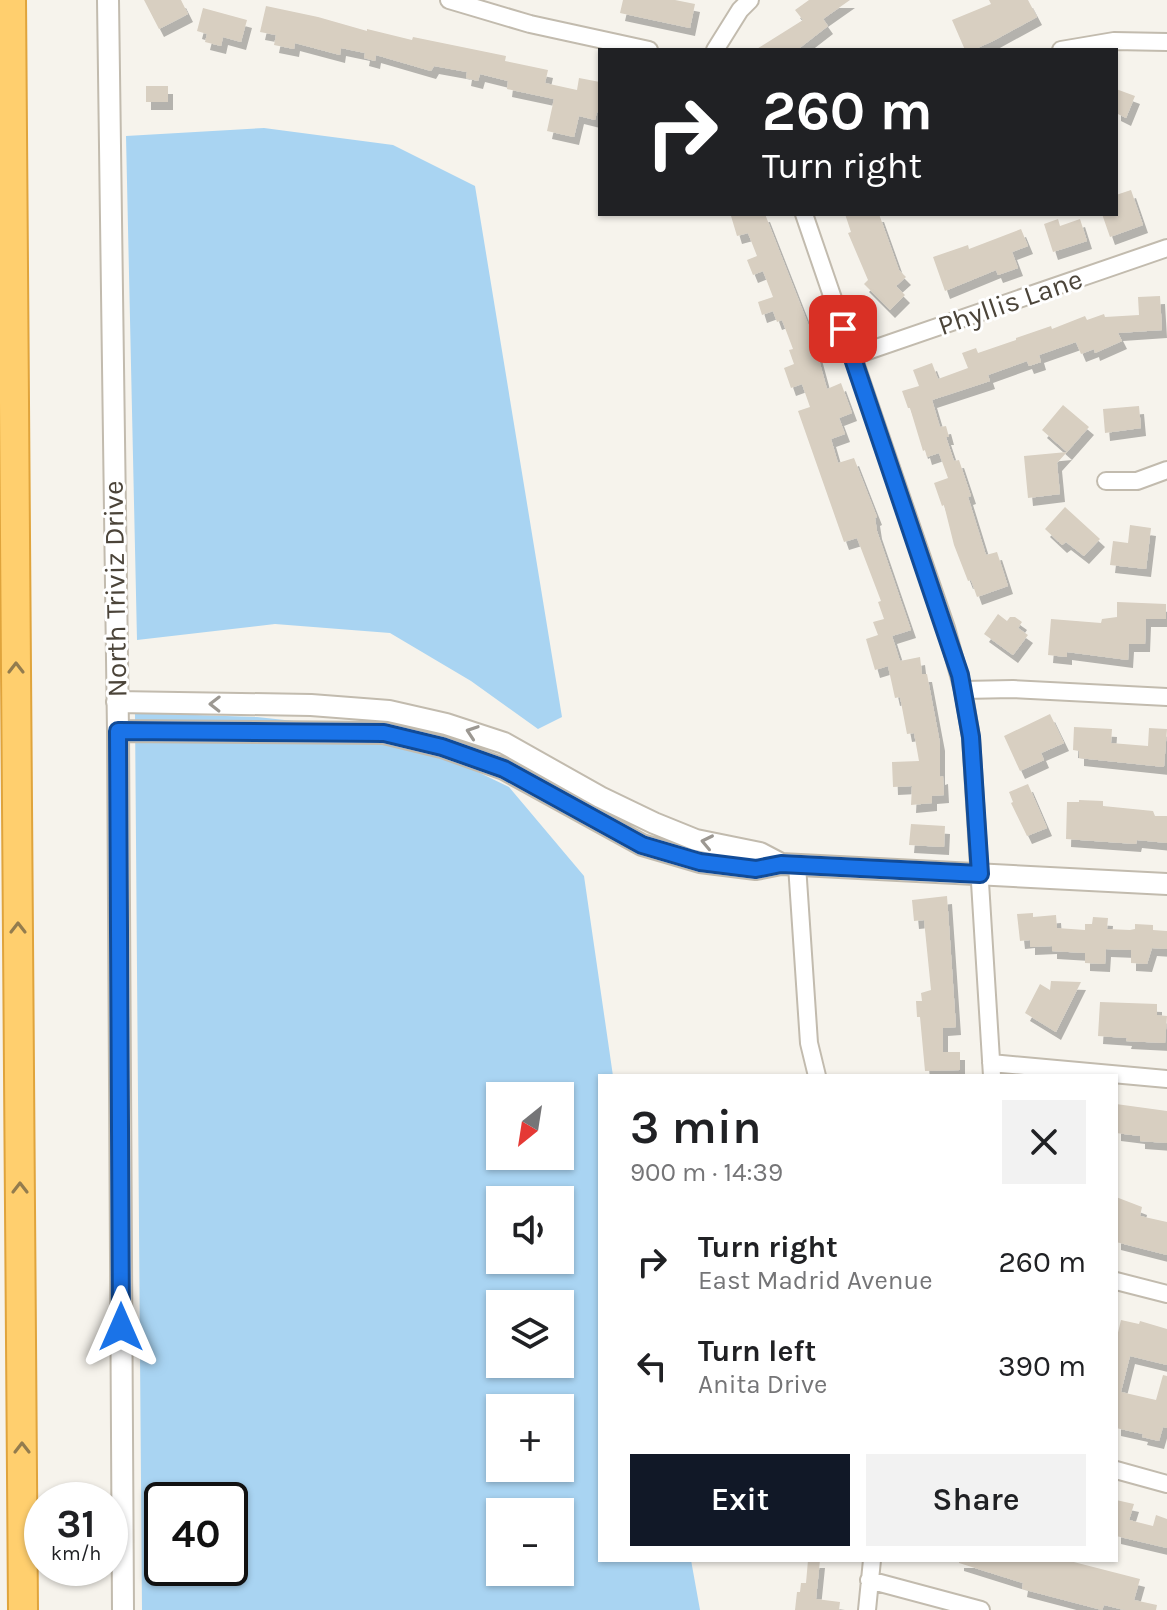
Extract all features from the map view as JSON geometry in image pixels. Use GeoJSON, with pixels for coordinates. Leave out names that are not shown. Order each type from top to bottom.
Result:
{"type":"FeatureCollection","features":[{"type":"Feature","properties":{"kind":"highway"},"geometry":{"type":"LineString","coordinates":[[11,0],[23,1610]]}},
{"type":"Feature","properties":{"kind":"street","name":"North Triviz Drive"},"geometry":{"type":"LineString","coordinates":[[108,0],[118,731],[123,1610]]}},
{"type":"Feature","properties":{"kind":"street"},"geometry":{"type":"LineString","coordinates":[[449,0],[530,24],[640,48]]}},
{"type":"Feature","properties":{"kind":"street"},"geometry":{"type":"LineString","coordinates":[[716,48],[740,10],[750,0]]}},
{"type":"Feature","properties":{"kind":"street"},"geometry":{"type":"LineString","coordinates":[[1073,48],[1114,41],[1167,42]]}},
{"type":"Feature","properties":{"kind":"street"},"geometry":{"type":"LineString","coordinates":[[805,216],[941,615],[963,690],[971,737],[992,1069],[1080,1074]]}},
{"type":"Feature","properties":{"kind":"street","name":"Phyllis Lane"},"geometry":{"type":"LineString","coordinates":[[853,356],[1167,248]]}},
{"type":"Feature","properties":{"kind":"street"},"geometry":{"type":"LineString","coordinates":[[1106,481],[1137,481],[1167,470]]}},
{"type":"Feature","properties":{"kind":"street"},"geometry":{"type":"LineString","coordinates":[[963,690],[1013,689],[1167,697]]}},
{"type":"Feature","properties":{"kind":"street"},"geometry":{"type":"LineString","coordinates":[[117,702],[311,705],[389,711],[446,724],[504,743],[600,797],[654,823],[696,840],[760,853],[789,865]]}},
{"type":"Feature","properties":{"kind":"street"},"geometry":{"type":"LineString","coordinates":[[118,731],[384,733],[442,747],[504,769],[642,845],[700,862],[756,869],[789,865],[1167,884]]}},
{"type":"Feature","properties":{"kind":"street"},"geometry":{"type":"LineString","coordinates":[[789,865],[809,1043],[817,1074]]}},
{"type":"Feature","properties":{"kind":"street"},"geometry":{"type":"LineString","coordinates":[[1118,1076],[1167,1079]]}},
{"type":"Feature","properties":{"kind":"street"},"geometry":{"type":"LineString","coordinates":[[1118,1282],[1167,1294]]}},
{"type":"Feature","properties":{"kind":"street"},"geometry":{"type":"LineString","coordinates":[[1118,1471],[1167,1484]]}},
{"type":"Feature","properties":{"kind":"street"},"geometry":{"type":"LineString","coordinates":[[867,1610],[872,1562]]}},
{"type":"Feature","properties":{"kind":"street"},"geometry":{"type":"LineString","coordinates":[[869,1580],[981,1610]]}},
{"type":"Feature","properties":{"kind":"water"},"geometry":{"type":"Polygon","coordinates":[[[264,128],[393,145],[475,186],[562,717],[538,729],[471,681],[390,633],[275,624],[137,640],[126,136],[264,128]]]}},
{"type":"Feature","properties":{"kind":"water"},"geometry":{"type":"Polygon","coordinates":[[[135,713],[257,717],[395,732],[509,787],[584,876],[613,1074],[598,1074],[598,1562],[691,1562],[700,1610],[142,1610],[135,713]]]}},
{"type":"Feature","properties":{"kind":"building"},"geometry":{"type":"Polygon","coordinates":[[[144,0],[181,0],[188,14],[159,29],[144,0]]]}},
{"type":"Feature","properties":{"kind":"building"},"geometry":{"type":"Polygon","coordinates":[[[623,0],[675,0],[695,4],[690,28],[620,13],[623,0]]]}},
{"type":"Feature","properties":{"kind":"building"},"geometry":{"type":"Polygon","coordinates":[[[809,0],[850,0],[823,19],[828,26],[800,48],[758,48],[803,20],[795,10],[809,0]]]}},
{"type":"Feature","properties":{"kind":"building"},"geometry":{"type":"Polygon","coordinates":[[[989,0],[1028,0],[1037,17],[977,48],[964,48],[952,20],[991,4],[989,0]]]}},
{"type":"Feature","properties":{"kind":"building"},"geometry":{"type":"Polygon","coordinates":[[[266,6],[367,31],[506,56],[505,61],[548,70],[545,83],[577,90],[579,78],[598,82],[598,112],[595,120],[579,116],[574,137],[547,131],[554,99],[507,89],[508,81],[480,74],[478,81],[466,78],[467,72],[434,66],[431,71],[376,55],[375,61],[364,58],[365,53],[341,48],[340,55],[295,43],[294,49],[274,45],[276,35],[260,32],[266,6]]]}},
{"type":"Feature","properties":{"kind":"building"},"geometry":{"type":"Polygon","coordinates":[[[203,8],[247,20],[241,42],[223,37],[221,46],[205,42],[207,34],[197,31],[203,8]]]}},
{"type":"Feature","properties":{"kind":"building"},"geometry":{"type":"Polygon","coordinates":[[[146,86],[168,86],[168,102],[146,102],[146,86]]]}},
{"type":"Feature","properties":{"kind":"building"},"geometry":{"type":"Polygon","coordinates":[[[1118,90],[1135,96],[1126,118],[1118,114],[1118,90]]]}},
{"type":"Feature","properties":{"kind":"building"},"geometry":{"type":"Polygon","coordinates":[[[1131,190],[1143,225],[1110,237],[1103,216],[1118,216],[1118,194],[1131,190]]]}},
{"type":"Feature","properties":{"kind":"building"},"geometry":{"type":"Polygon","coordinates":[[[731,216],[766,216],[812,334],[827,389],[841,383],[852,413],[839,418],[845,434],[831,439],[838,463],[854,458],[877,517],[877,531],[911,630],[892,636],[900,661],[920,657],[922,674],[927,674],[940,743],[940,777],[943,776],[944,795],[932,796],[932,803],[911,805],[912,786],[893,787],[892,762],[919,761],[914,733],[907,734],[900,697],[895,698],[888,666],[875,670],[866,639],[878,635],[873,622],[884,619],[878,602],[881,601],[857,538],[844,542],[798,411],[810,407],[802,384],[791,388],[784,368],[794,364],[789,350],[793,349],[782,320],[777,322],[773,311],[762,315],[758,302],[773,297],[763,271],[753,275],[747,260],[757,256],[748,233],[737,236],[731,216]]]}},
{"type":"Feature","properties":{"kind":"building"},"geometry":{"type":"Polygon","coordinates":[[[846,216],[880,216],[899,270],[906,277],[896,286],[905,295],[890,310],[864,284],[868,280],[848,233],[851,232],[846,216]]]}},
{"type":"Feature","properties":{"kind":"building"},"geometry":{"type":"Polygon","coordinates":[[[1058,219],[1060,226],[1080,219],[1087,241],[1053,252],[1044,224],[1058,219]]]}},
{"type":"Feature","properties":{"kind":"building"},"geometry":{"type":"Polygon","coordinates":[[[1021,229],[1028,246],[1012,252],[1018,268],[998,275],[996,270],[945,291],[933,257],[968,245],[969,249],[1021,229]]]}},
{"type":"Feature","properties":{"kind":"building"},"geometry":{"type":"Polygon","coordinates":[[[1160,296],[1162,330],[1118,333],[1122,341],[1095,353],[1094,349],[1081,354],[1076,342],[1039,355],[1041,362],[1029,366],[1027,361],[988,375],[990,381],[932,400],[940,427],[946,426],[949,437],[946,437],[954,461],[959,460],[986,555],[997,552],[1008,586],[977,597],[954,545],[944,505],[934,483],[948,478],[939,453],[927,457],[923,451],[902,391],[919,386],[913,370],[932,363],[938,379],[968,368],[962,353],[976,348],[978,353],[1085,316],[1087,320],[1104,314],[1105,317],[1139,315],[1138,297],[1160,296]]]}},
{"type":"Feature","properties":{"kind":"building"},"geometry":{"type":"Polygon","coordinates":[[[1063,405],[1089,427],[1067,452],[1042,430],[1063,405]]]}},
{"type":"Feature","properties":{"kind":"building"},"geometry":{"type":"Polygon","coordinates":[[[1139,406],[1141,428],[1105,433],[1103,409],[1139,406]]]}},
{"type":"Feature","properties":{"kind":"building"},"geometry":{"type":"Polygon","coordinates":[[[1067,452],[1057,463],[1060,494],[1028,498],[1024,456],[1067,452]]]}},
{"type":"Feature","properties":{"kind":"building"},"geometry":{"type":"Polygon","coordinates":[[[1065,507],[1100,539],[1084,556],[1066,542],[1062,545],[1045,529],[1065,507]]]}},
{"type":"Feature","properties":{"kind":"building"},"geometry":{"type":"Polygon","coordinates":[[[1130,525],[1151,528],[1146,569],[1110,565],[1113,541],[1128,543],[1130,525]]]}},
{"type":"Feature","properties":{"kind":"building"},"geometry":{"type":"Polygon","coordinates":[[[1117,602],[1166,604],[1166,619],[1146,619],[1145,644],[1129,644],[1128,660],[1067,652],[1067,657],[1048,655],[1051,619],[1101,623],[1102,619],[1117,617],[1117,602]]]}},
{"type":"Feature","properties":{"kind":"building"},"geometry":{"type":"Polygon","coordinates":[[[998,614],[1007,621],[1015,617],[1022,622],[1018,628],[1028,635],[1013,655],[984,634],[998,614]]]}},
{"type":"Feature","properties":{"kind":"building"},"geometry":{"type":"Polygon","coordinates":[[[1050,714],[1064,743],[1041,753],[1044,760],[1020,771],[1004,736],[1050,714]]]}},
{"type":"Feature","properties":{"kind":"building"},"geometry":{"type":"Polygon","coordinates":[[[1074,727],[1112,729],[1111,743],[1148,746],[1149,728],[1167,729],[1164,767],[1079,758],[1079,751],[1073,750],[1074,727]]]}},
{"type":"Feature","properties":{"kind":"building"},"geometry":{"type":"Polygon","coordinates":[[[1028,784],[1047,828],[1027,836],[1009,792],[1028,784]]]}},
{"type":"Feature","properties":{"kind":"building"},"geometry":{"type":"Polygon","coordinates":[[[1103,801],[1103,806],[1153,811],[1155,816],[1167,816],[1167,843],[1066,839],[1067,802],[1103,801]]]}},
{"type":"Feature","properties":{"kind":"building"},"geometry":{"type":"Polygon","coordinates":[[[911,824],[945,826],[944,847],[909,845],[911,824]]]}},
{"type":"Feature","properties":{"kind":"building"},"geometry":{"type":"Polygon","coordinates":[[[947,896],[956,1027],[943,1028],[943,1052],[960,1052],[960,1070],[925,1071],[916,1001],[922,1001],[921,993],[931,990],[924,920],[914,921],[912,900],[947,896]]]}},
{"type":"Feature","properties":{"kind":"building"},"geometry":{"type":"Polygon","coordinates":[[[1033,913],[1033,917],[1056,915],[1057,928],[1085,930],[1085,924],[1092,924],[1093,917],[1108,918],[1107,929],[1130,930],[1135,929],[1135,924],[1153,925],[1153,930],[1167,931],[1167,949],[1152,948],[1147,964],[1131,963],[1131,950],[1106,949],[1105,964],[1085,963],[1085,953],[1052,951],[1052,946],[1030,947],[1030,940],[1020,941],[1017,914],[1033,913]]]}},
{"type":"Feature","properties":{"kind":"building"},"geometry":{"type":"Polygon","coordinates":[[[1051,981],[1081,982],[1056,1032],[1025,1013],[1040,984],[1050,990],[1051,981]]]}},
{"type":"Feature","properties":{"kind":"building"},"geometry":{"type":"Polygon","coordinates":[[[1100,1002],[1157,1004],[1157,1015],[1167,1016],[1165,1043],[1098,1036],[1100,1002]]]}},
{"type":"Feature","properties":{"kind":"building"},"geometry":{"type":"Polygon","coordinates":[[[1118,1104],[1167,1111],[1167,1143],[1140,1141],[1140,1136],[1118,1133],[1118,1104]]]}},
{"type":"Feature","properties":{"kind":"building"},"geometry":{"type":"Polygon","coordinates":[[[1118,1198],[1142,1207],[1140,1216],[1167,1222],[1167,1255],[1118,1243],[1118,1198]]]}},
{"type":"Feature","properties":{"kind":"building"},"geometry":{"type":"Polygon","coordinates":[[[1121,1320],[1139,1324],[1140,1321],[1167,1329],[1167,1365],[1130,1356],[1121,1392],[1156,1400],[1163,1375],[1167,1376],[1167,1428],[1163,1427],[1159,1441],[1118,1428],[1118,1333],[1121,1320]]]}},
{"type":"Feature","properties":{"kind":"building"},"geometry":{"type":"Polygon","coordinates":[[[1118,1500],[1134,1504],[1129,1520],[1153,1526],[1156,1515],[1167,1519],[1167,1548],[1118,1536],[1118,1500]]]}},
{"type":"Feature","properties":{"kind":"building"},"geometry":{"type":"Polygon","coordinates":[[[808,1562],[820,1562],[816,1599],[840,1602],[839,1610],[795,1610],[797,1592],[800,1592],[801,1583],[806,1583],[808,1562]]]}},
{"type":"Feature","properties":{"kind":"building"},"geometry":{"type":"Polygon","coordinates":[[[1074,1562],[1140,1579],[1134,1600],[1157,1605],[1156,1610],[1124,1610],[1104,1605],[1102,1610],[1022,1589],[1023,1583],[959,1563],[1074,1562]]]}},
{"type":"Feature","properties":{"kind":"route"},"geometry":{"type":"LineString","coordinates":[[121,1327],[118,731],[384,733],[442,747],[504,769],[642,845],[700,862],[756,869],[781,864],[980,874],[971,737],[956,659],[843,329]]}}]}
